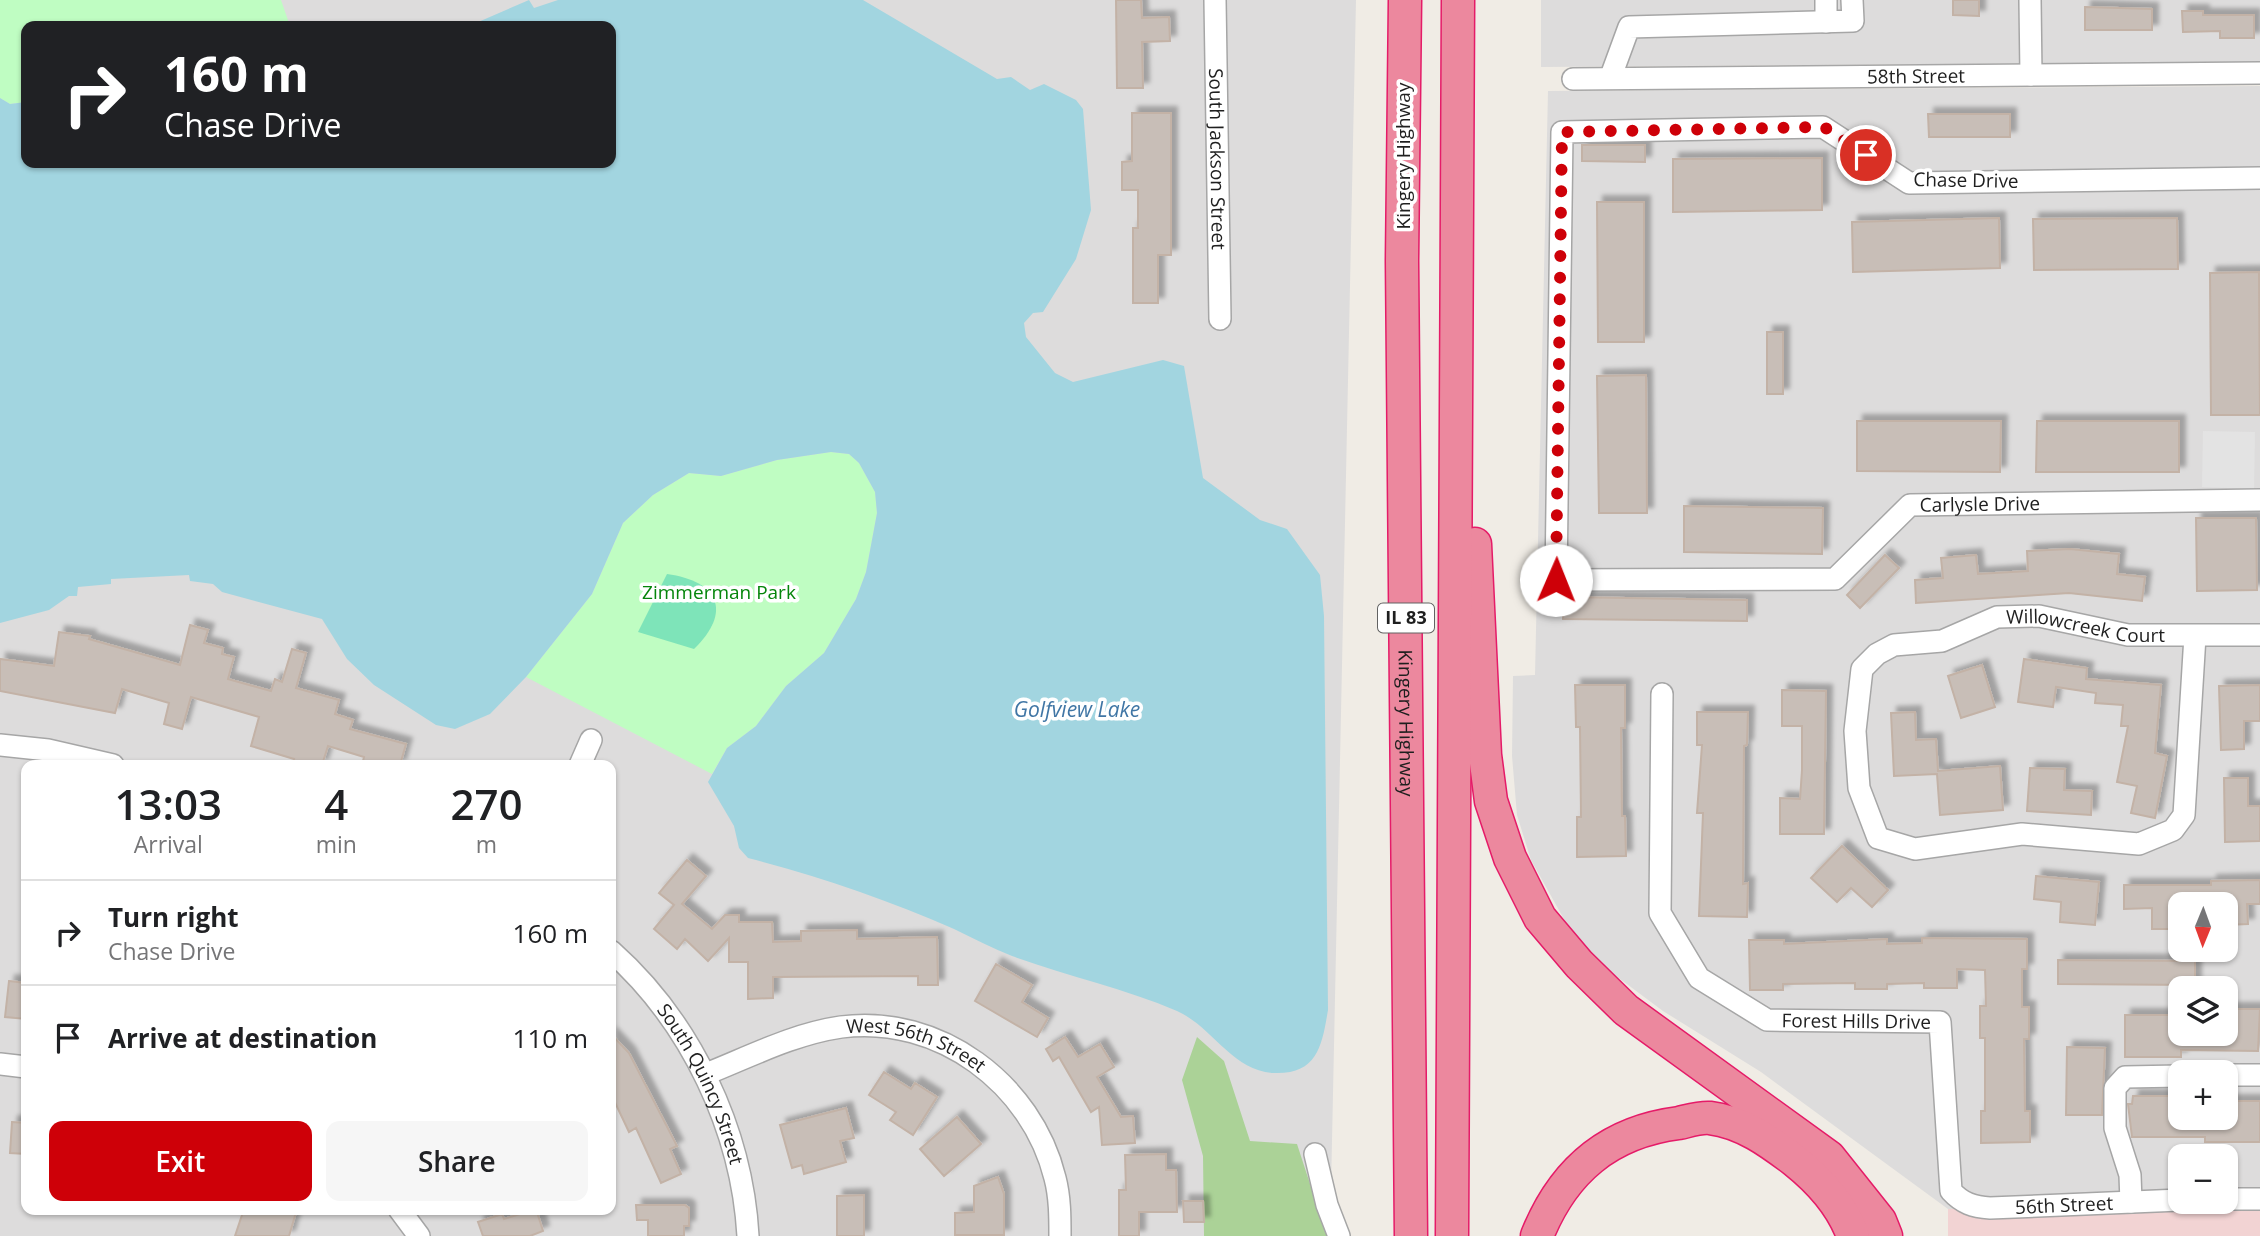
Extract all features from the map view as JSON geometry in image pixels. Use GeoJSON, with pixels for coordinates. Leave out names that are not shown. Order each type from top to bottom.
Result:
{"type":"FeatureCollection","features":[{"type":"Feature","properties":{"kind":"highway","name":"Kingery Highway"},"geometry":{"type":"LineString","coordinates":[[1405,0],[1402,261],[1411,1236]]}},
{"type":"Feature","properties":{"kind":"highway","name":"IL 83"},"geometry":{"type":"LineString","coordinates":[[1452,1236],[1458,0]]}},
{"type":"Feature","properties":{"kind":"highway"},"geometry":{"type":"LineString","coordinates":[[1456,259],[1485,755],[1491,801],[1510,858],[1540,918],[1579,964],[1626,1010],[1829,1157],[1880,1221],[1886,1236]]}},
{"type":"Feature","properties":{"kind":"highway"},"geometry":{"type":"LineString","coordinates":[[1537,1236],[1547,1212],[1574,1173],[1614,1140],[1664,1125],[1710,1118],[1763,1136],[1821,1182],[1853,1236]]}},
{"type":"Feature","properties":{"kind":"street","name":"South Jackson Street"},"geometry":{"type":"LineString","coordinates":[[1215,0],[1220,319]]}},
{"type":"Feature","properties":{"kind":"street"},"geometry":{"type":"LineString","coordinates":[[1826,0],[1826,22]]}},
{"type":"Feature","properties":{"kind":"street"},"geometry":{"type":"LineString","coordinates":[[1611,76],[1629,27],[1853,21],[1852,0]]}},
{"type":"Feature","properties":{"kind":"street"},"geometry":{"type":"LineString","coordinates":[[2030,0],[2031,75]]}},
{"type":"Feature","properties":{"kind":"street","name":"58th Street"},"geometry":{"type":"LineString","coordinates":[[1573,79],[1611,76],[2260,73]]}},
{"type":"Feature","properties":{"kind":"street","name":"Chase Drive"},"geometry":{"type":"LineString","coordinates":[[1562,132],[1824,127],[1909,183],[2260,178]]}},
{"type":"Feature","properties":{"kind":"street","name":"Carlysle Drive"},"geometry":{"type":"LineString","coordinates":[[1562,132],[1556,580],[1835,579],[1910,505],[2260,500]]}},
{"type":"Feature","properties":{"kind":"street","name":"Willowcreek Court"},"geometry":{"type":"LineString","coordinates":[[2195,636],[2184,815],[2174,830],[2138,844],[2022,834],[1915,849],[1878,838],[1859,788],[1855,731],[1862,669],[1877,654],[1894,645],[1942,641],[1997,617],[2039,616],[2128,635],[2260,635]]}},
{"type":"Feature","properties":{"kind":"street","name":"Forest Hills Drive"},"geometry":{"type":"LineString","coordinates":[[1662,694],[1660,913],[1699,978],[1767,1020],[1940,1022],[1951,1191]]}},
{"type":"Feature","properties":{"kind":"street"},"geometry":{"type":"LineString","coordinates":[[582,760],[591,740]]}},
{"type":"Feature","properties":{"kind":"street"},"geometry":{"type":"LineString","coordinates":[[0,745],[58,752],[92,760]]}},
{"type":"Feature","properties":{"kind":"street","name":"South Quincy Street"},"geometry":{"type":"LineString","coordinates":[[616,956],[633,971],[659,1004],[706,1074],[736,1160],[748,1236]]}},
{"type":"Feature","properties":{"kind":"street","name":"West 56th Street"},"geometry":{"type":"LineString","coordinates":[[706,1074],[788,1041],[842,1027],[893,1028],[933,1039],[975,1061],[1007,1087],[1042,1141],[1058,1193],[1060,1236]]}},
{"type":"Feature","properties":{"kind":"street"},"geometry":{"type":"LineString","coordinates":[[0,1064],[21,1066]]}},
{"type":"Feature","properties":{"kind":"street"},"geometry":{"type":"LineString","coordinates":[[2238,1076],[2260,1075]]}},
{"type":"Feature","properties":{"kind":"street"},"geometry":{"type":"LineString","coordinates":[[2131,1202],[2130,1175],[2121,1154],[2115,1128],[2115,1088],[2124,1077],[2168,1076]]}},
{"type":"Feature","properties":{"kind":"street"},"geometry":{"type":"LineString","coordinates":[[1315,1154],[1327,1205],[1339,1236]]}},
{"type":"Feature","properties":{"kind":"street","name":"56th Street"},"geometry":{"type":"LineString","coordinates":[[1951,1191],[1959,1200],[1975,1208],[2168,1200]]}},
{"type":"Feature","properties":{"kind":"street"},"geometry":{"type":"LineString","coordinates":[[2238,1199],[2260,1199]]}},
{"type":"Feature","properties":{"kind":"street"},"geometry":{"type":"LineString","coordinates":[[403,1215],[418,1236]]}},
{"type":"Feature","properties":{"kind":"shaded area"},"geometry":{"type":"Polygon","coordinates":[[[0,0],[1356,0],[1330,1236],[0,1236],[0,0]]]}},
{"type":"Feature","properties":{"kind":"shaded area"},"geometry":{"type":"Polygon","coordinates":[[[1541,0],[2260,0],[2260,62],[1541,67],[1541,0]]]}},
{"type":"Feature","properties":{"kind":"shaded area"},"geometry":{"type":"Polygon","coordinates":[[[2260,86],[2260,1205],[2238,1205],[2238,1144],[2168,1144],[2168,1206],[1948,1209],[1761,1072],[1663,1011],[1592,958],[1565,921],[1531,860],[1517,815],[1512,756],[1513,676],[1535,675],[1548,91],[2260,86]]]}},
{"type":"Feature","properties":{"kind":"shaded area"},"geometry":{"type":"Polygon","coordinates":[[[2203,431],[2255,432],[2254,489],[2202,487],[2203,431]]]}},
{"type":"Feature","properties":{"kind":"shaded area"},"geometry":{"type":"Polygon","coordinates":[[[2238,1205],[2260,1205],[2260,1236],[1948,1236],[1948,1209],[2168,1206],[2168,1214],[2238,1214],[2238,1205]]]}},
{"type":"Feature","properties":{"kind":"green space"},"geometry":{"type":"Polygon","coordinates":[[[0,0],[281,0],[288,21],[21,21],[21,103],[10,104],[0,98],[0,0]]]}},
{"type":"Feature","properties":{"kind":"green space","name":"Zimmerman Park"},"geometry":{"type":"Polygon","coordinates":[[[831,452],[849,454],[859,463],[875,492],[877,513],[866,572],[856,599],[824,653],[786,686],[756,726],[727,748],[712,774],[526,677],[592,594],[623,523],[653,495],[689,473],[721,476],[777,460],[831,452]]]}},
{"type":"Feature","properties":{"kind":"green space"},"geometry":{"type":"Polygon","coordinates":[[[667,574],[698,583],[714,600],[716,610],[713,622],[694,649],[638,632],[667,574]]]}},
{"type":"Feature","properties":{"kind":"green space"},"geometry":{"type":"Polygon","coordinates":[[[1197,1037],[1224,1061],[1250,1141],[1297,1144],[1327,1236],[1204,1236],[1203,1156],[1182,1080],[1197,1037]]]}},
{"type":"Feature","properties":{"kind":"water","name":"Golfview Lake"},"geometry":{"type":"Polygon","coordinates":[[[529,0],[534,8],[558,0],[863,0],[997,79],[1011,77],[1030,90],[1044,84],[1076,100],[1083,109],[1091,210],[1076,259],[1043,312],[1033,313],[1024,323],[1026,337],[1055,373],[1073,382],[1163,360],[1184,366],[1203,478],[1260,520],[1287,529],[1320,575],[1324,616],[1328,1010],[1320,1046],[1309,1063],[1288,1072],[1258,1070],[1234,1056],[1190,1018],[1177,1011],[1012,956],[929,918],[878,899],[748,858],[739,848],[734,826],[708,782],[727,748],[756,726],[786,686],[824,653],[856,599],[866,572],[877,513],[875,492],[859,463],[849,454],[831,452],[777,460],[721,476],[689,473],[653,495],[623,523],[592,594],[526,677],[490,714],[455,729],[436,725],[374,685],[347,659],[322,619],[222,592],[213,584],[190,581],[189,575],[111,579],[111,584],[78,587],[77,596],[69,596],[49,610],[0,623],[0,98],[10,104],[21,103],[21,168],[616,168],[616,21],[481,21],[529,0]]]}},
{"type":"Feature","properties":{"kind":"building"},"geometry":{"type":"Polygon","coordinates":[[[1116,0],[1141,0],[1142,18],[1169,17],[1170,41],[1142,42],[1143,88],[1117,88],[1116,0]]]}},
{"type":"Feature","properties":{"kind":"building"},"geometry":{"type":"Polygon","coordinates":[[[1953,0],[1979,0],[1979,16],[1953,15],[1953,0]]]}},
{"type":"Feature","properties":{"kind":"building"},"geometry":{"type":"Polygon","coordinates":[[[2085,7],[2152,9],[2152,30],[2085,30],[2085,7]]]}},
{"type":"Feature","properties":{"kind":"building"},"geometry":{"type":"Polygon","coordinates":[[[2182,11],[2203,11],[2203,15],[2254,15],[2254,38],[2220,38],[2220,31],[2183,32],[2182,11]]]}},
{"type":"Feature","properties":{"kind":"building"},"geometry":{"type":"Polygon","coordinates":[[[1132,113],[1171,113],[1171,255],[1158,255],[1158,303],[1133,303],[1133,228],[1138,228],[1138,190],[1122,190],[1122,162],[1132,161],[1132,113]]]}},
{"type":"Feature","properties":{"kind":"building"},"geometry":{"type":"Polygon","coordinates":[[[1928,114],[2010,114],[2010,137],[1929,137],[1928,114]]]}},
{"type":"Feature","properties":{"kind":"building"},"geometry":{"type":"Polygon","coordinates":[[[1582,145],[1645,145],[1645,162],[1582,161],[1582,145]]]}},
{"type":"Feature","properties":{"kind":"building"},"geometry":{"type":"Polygon","coordinates":[[[1822,158],[1822,210],[1673,212],[1673,159],[1822,158]]]}},
{"type":"Feature","properties":{"kind":"building"},"geometry":{"type":"Polygon","coordinates":[[[1597,202],[1644,202],[1644,342],[1598,342],[1597,202]]]}},
{"type":"Feature","properties":{"kind":"building"},"geometry":{"type":"Polygon","coordinates":[[[1999,218],[2000,268],[1853,272],[1852,222],[1999,218]]]}},
{"type":"Feature","properties":{"kind":"building"},"geometry":{"type":"Polygon","coordinates":[[[2177,218],[2178,269],[2034,270],[2033,219],[2177,218]]]}},
{"type":"Feature","properties":{"kind":"building"},"geometry":{"type":"Polygon","coordinates":[[[2259,272],[2260,415],[2211,415],[2210,273],[2259,272]]]}},
{"type":"Feature","properties":{"kind":"building"},"geometry":{"type":"Polygon","coordinates":[[[1767,332],[1783,332],[1783,394],[1767,394],[1767,332]]]}},
{"type":"Feature","properties":{"kind":"building"},"geometry":{"type":"Polygon","coordinates":[[[1646,375],[1647,513],[1599,513],[1597,376],[1646,375]]]}},
{"type":"Feature","properties":{"kind":"building"},"geometry":{"type":"Polygon","coordinates":[[[1857,421],[2001,421],[2000,472],[1857,471],[1857,421]]]}},
{"type":"Feature","properties":{"kind":"building"},"geometry":{"type":"Polygon","coordinates":[[[2037,421],[2179,421],[2179,472],[2036,472],[2037,421]]]}},
{"type":"Feature","properties":{"kind":"building"},"geometry":{"type":"Polygon","coordinates":[[[1684,506],[1823,508],[1822,554],[1684,552],[1684,506]]]}},
{"type":"Feature","properties":{"kind":"building"},"geometry":{"type":"Polygon","coordinates":[[[2196,518],[2256,518],[2257,590],[2197,591],[2196,518]]]}},
{"type":"Feature","properties":{"kind":"building"},"geometry":{"type":"Polygon","coordinates":[[[2070,549],[2119,554],[2117,574],[2145,577],[2142,601],[2069,593],[1916,603],[1915,580],[1943,578],[1941,558],[1976,555],[1978,574],[2028,571],[2027,551],[2070,549]]]}},
{"type":"Feature","properties":{"kind":"building"},"geometry":{"type":"Polygon","coordinates":[[[1885,555],[1899,568],[1860,608],[1847,595],[1885,555]]]}},
{"type":"Feature","properties":{"kind":"building"},"geometry":{"type":"Polygon","coordinates":[[[1564,597],[1747,600],[1747,621],[1563,619],[1564,597]]]}},
{"type":"Feature","properties":{"kind":"building"},"geometry":{"type":"Polygon","coordinates":[[[190,625],[208,630],[204,643],[223,648],[222,654],[234,657],[228,679],[271,691],[275,679],[282,682],[292,649],[306,653],[296,688],[339,700],[335,714],[353,720],[350,729],[406,744],[401,760],[363,760],[364,757],[328,746],[324,760],[294,760],[251,746],[259,717],[191,697],[182,729],[164,724],[169,703],[122,689],[115,713],[0,691],[0,659],[54,666],[59,632],[90,636],[89,639],[180,665],[190,625]]]}},
{"type":"Feature","properties":{"kind":"building"},"geometry":{"type":"Polygon","coordinates":[[[2024,659],[2087,668],[2086,679],[2161,685],[2155,753],[2167,756],[2155,818],[2131,813],[2137,786],[2117,782],[2128,726],[2121,726],[2123,705],[2095,703],[2096,693],[2056,687],[2053,707],[2018,702],[2024,659]]]}},
{"type":"Feature","properties":{"kind":"building"},"geometry":{"type":"Polygon","coordinates":[[[1982,665],[1995,707],[1961,718],[1948,676],[1982,665]]]}},
{"type":"Feature","properties":{"kind":"building"},"geometry":{"type":"Polygon","coordinates":[[[1575,685],[1625,685],[1625,728],[1621,728],[1622,816],[1625,816],[1626,856],[1577,857],[1577,817],[1581,817],[1580,727],[1576,727],[1575,685]]]}},
{"type":"Feature","properties":{"kind":"building"},"geometry":{"type":"Polygon","coordinates":[[[2260,685],[2260,721],[2244,721],[2244,749],[2221,750],[2219,686],[2260,685]]]}},
{"type":"Feature","properties":{"kind":"building"},"geometry":{"type":"Polygon","coordinates":[[[1782,690],[1826,691],[1824,834],[1780,834],[1780,798],[1800,799],[1802,770],[1802,726],[1782,726],[1782,690]]]}},
{"type":"Feature","properties":{"kind":"building"},"geometry":{"type":"Polygon","coordinates":[[[1697,712],[1748,712],[1747,745],[1744,746],[1743,884],[1748,883],[1747,917],[1699,916],[1703,813],[1697,813],[1702,745],[1697,745],[1697,712]]]}},
{"type":"Feature","properties":{"kind":"building"},"geometry":{"type":"Polygon","coordinates":[[[1915,712],[1916,740],[1936,739],[1938,771],[2000,766],[2003,810],[1940,815],[1937,774],[1894,776],[1891,713],[1915,712]]]}},
{"type":"Feature","properties":{"kind":"building"},"geometry":{"type":"Polygon","coordinates":[[[2030,768],[2065,769],[2064,790],[2092,791],[2091,815],[2027,811],[2030,768]]]}},
{"type":"Feature","properties":{"kind":"building"},"geometry":{"type":"Polygon","coordinates":[[[2224,778],[2248,778],[2248,806],[2260,806],[2260,841],[2225,842],[2224,778]]]}},
{"type":"Feature","properties":{"kind":"building"},"geometry":{"type":"Polygon","coordinates":[[[1842,846],[1888,890],[1872,907],[1851,888],[1837,902],[1811,878],[1842,846]]]}},
{"type":"Feature","properties":{"kind":"building"},"geometry":{"type":"Polygon","coordinates":[[[687,860],[706,876],[682,904],[712,929],[725,915],[739,915],[739,922],[772,922],[773,942],[801,941],[801,931],[857,930],[857,939],[937,937],[938,985],[918,985],[918,976],[773,977],[773,998],[748,999],[748,962],[729,962],[729,938],[708,961],[685,939],[677,949],[654,929],[674,905],[659,893],[687,860]]]}},
{"type":"Feature","properties":{"kind":"building"},"geometry":{"type":"Polygon","coordinates":[[[2036,876],[2099,882],[2095,925],[2060,922],[2061,902],[2034,899],[2036,876]]]}},
{"type":"Feature","properties":{"kind":"building"},"geometry":{"type":"Polygon","coordinates":[[[2260,880],[2260,904],[2247,904],[2248,924],[2238,924],[2238,892],[2168,892],[2168,929],[2152,929],[2152,908],[2124,909],[2124,885],[2211,885],[2211,881],[2260,880]]]}},
{"type":"Feature","properties":{"kind":"building"},"geometry":{"type":"Polygon","coordinates":[[[1922,938],[2027,939],[2027,969],[2022,969],[2022,1007],[2029,1007],[2029,1039],[2024,1039],[2025,1111],[2030,1111],[2030,1142],[1981,1143],[1981,1111],[1985,1111],[1985,1038],[1980,1038],[1980,1006],[1986,1006],[1985,970],[1957,969],[1957,988],[1924,988],[1924,983],[1887,984],[1887,989],[1855,989],[1855,983],[1783,984],[1783,990],[1750,990],[1749,940],[1784,940],[1784,944],[1887,939],[1887,944],[1922,943],[1922,938]]]}},
{"type":"Feature","properties":{"kind":"building"},"geometry":{"type":"Polygon","coordinates":[[[2058,960],[2195,962],[2195,976],[2168,976],[2168,985],[2058,984],[2058,960]]]}},
{"type":"Feature","properties":{"kind":"building"},"geometry":{"type":"Polygon","coordinates":[[[996,964],[1032,985],[1022,1002],[1048,1018],[1037,1037],[975,1001],[996,964]]]}},
{"type":"Feature","properties":{"kind":"building"},"geometry":{"type":"Polygon","coordinates":[[[9,981],[21,982],[21,1019],[5,1017],[9,981]]]}},
{"type":"Feature","properties":{"kind":"building"},"geometry":{"type":"Polygon","coordinates":[[[2238,1009],[2260,1009],[2258,1051],[2181,1050],[2181,1057],[2125,1057],[2125,1015],[2168,1015],[2168,1046],[2238,1046],[2238,1009]]]}},
{"type":"Feature","properties":{"kind":"building"},"geometry":{"type":"Polygon","coordinates":[[[1065,1037],[1078,1057],[1100,1044],[1114,1067],[1097,1077],[1121,1117],[1133,1116],[1135,1143],[1102,1145],[1099,1107],[1091,1112],[1059,1057],[1053,1061],[1046,1049],[1065,1037]]]}},
{"type":"Feature","properties":{"kind":"building"},"geometry":{"type":"Polygon","coordinates":[[[616,1039],[629,1053],[677,1146],[670,1149],[681,1174],[661,1183],[636,1128],[629,1132],[616,1105],[616,1039]]]}},
{"type":"Feature","properties":{"kind":"building"},"geometry":{"type":"Polygon","coordinates":[[[2067,1047],[2105,1048],[2102,1115],[2066,1115],[2067,1047]]]}},
{"type":"Feature","properties":{"kind":"building"},"geometry":{"type":"Polygon","coordinates":[[[884,1072],[911,1089],[915,1083],[937,1097],[913,1135],[890,1120],[896,1112],[869,1095],[884,1072]]]}},
{"type":"Feature","properties":{"kind":"building"},"geometry":{"type":"Polygon","coordinates":[[[2133,1096],[2168,1096],[2168,1130],[2238,1130],[2238,1101],[2260,1101],[2260,1142],[2205,1142],[2205,1137],[2132,1137],[2128,1104],[2132,1104],[2133,1096]]]}},
{"type":"Feature","properties":{"kind":"building"},"geometry":{"type":"Polygon","coordinates":[[[846,1108],[854,1138],[840,1141],[846,1162],[804,1174],[802,1165],[792,1168],[780,1125],[846,1108]]]}},
{"type":"Feature","properties":{"kind":"building"},"geometry":{"type":"Polygon","coordinates":[[[957,1117],[981,1144],[944,1176],[920,1149],[957,1117]]]}},
{"type":"Feature","properties":{"kind":"building"},"geometry":{"type":"Polygon","coordinates":[[[12,1122],[21,1123],[21,1154],[10,1153],[12,1122]]]}},
{"type":"Feature","properties":{"kind":"building"},"geometry":{"type":"Polygon","coordinates":[[[1166,1154],[1166,1170],[1176,1170],[1177,1212],[1139,1212],[1139,1236],[1119,1236],[1119,1190],[1126,1190],[1125,1155],[1166,1154]]]}},
{"type":"Feature","properties":{"kind":"building"},"geometry":{"type":"Polygon","coordinates":[[[998,1177],[1004,1194],[1004,1235],[955,1235],[955,1213],[974,1212],[974,1186],[998,1177]]]}},
{"type":"Feature","properties":{"kind":"building"},"geometry":{"type":"Polygon","coordinates":[[[864,1195],[864,1236],[837,1236],[837,1196],[864,1195]]]}},
{"type":"Feature","properties":{"kind":"building"},"geometry":{"type":"Polygon","coordinates":[[[1183,1201],[1203,1201],[1204,1222],[1184,1222],[1183,1201]]]}},
{"type":"Feature","properties":{"kind":"building"},"geometry":{"type":"Polygon","coordinates":[[[636,1205],[685,1205],[689,1208],[689,1226],[684,1226],[684,1236],[648,1236],[648,1220],[637,1220],[636,1205]]]}},
{"type":"Feature","properties":{"kind":"building"},"geometry":{"type":"Polygon","coordinates":[[[242,1215],[295,1215],[289,1236],[235,1236],[242,1215]]]}},
{"type":"Feature","properties":{"kind":"building"},"geometry":{"type":"Polygon","coordinates":[[[499,1215],[502,1215],[504,1219],[517,1215],[538,1215],[543,1231],[530,1236],[483,1236],[478,1222],[499,1215]]]}},
{"type":"Feature","properties":{"kind":"route"},"geometry":{"type":"LineString","coordinates":[[1556,580],[1562,132],[1824,127],[1866,155]]}}]}
